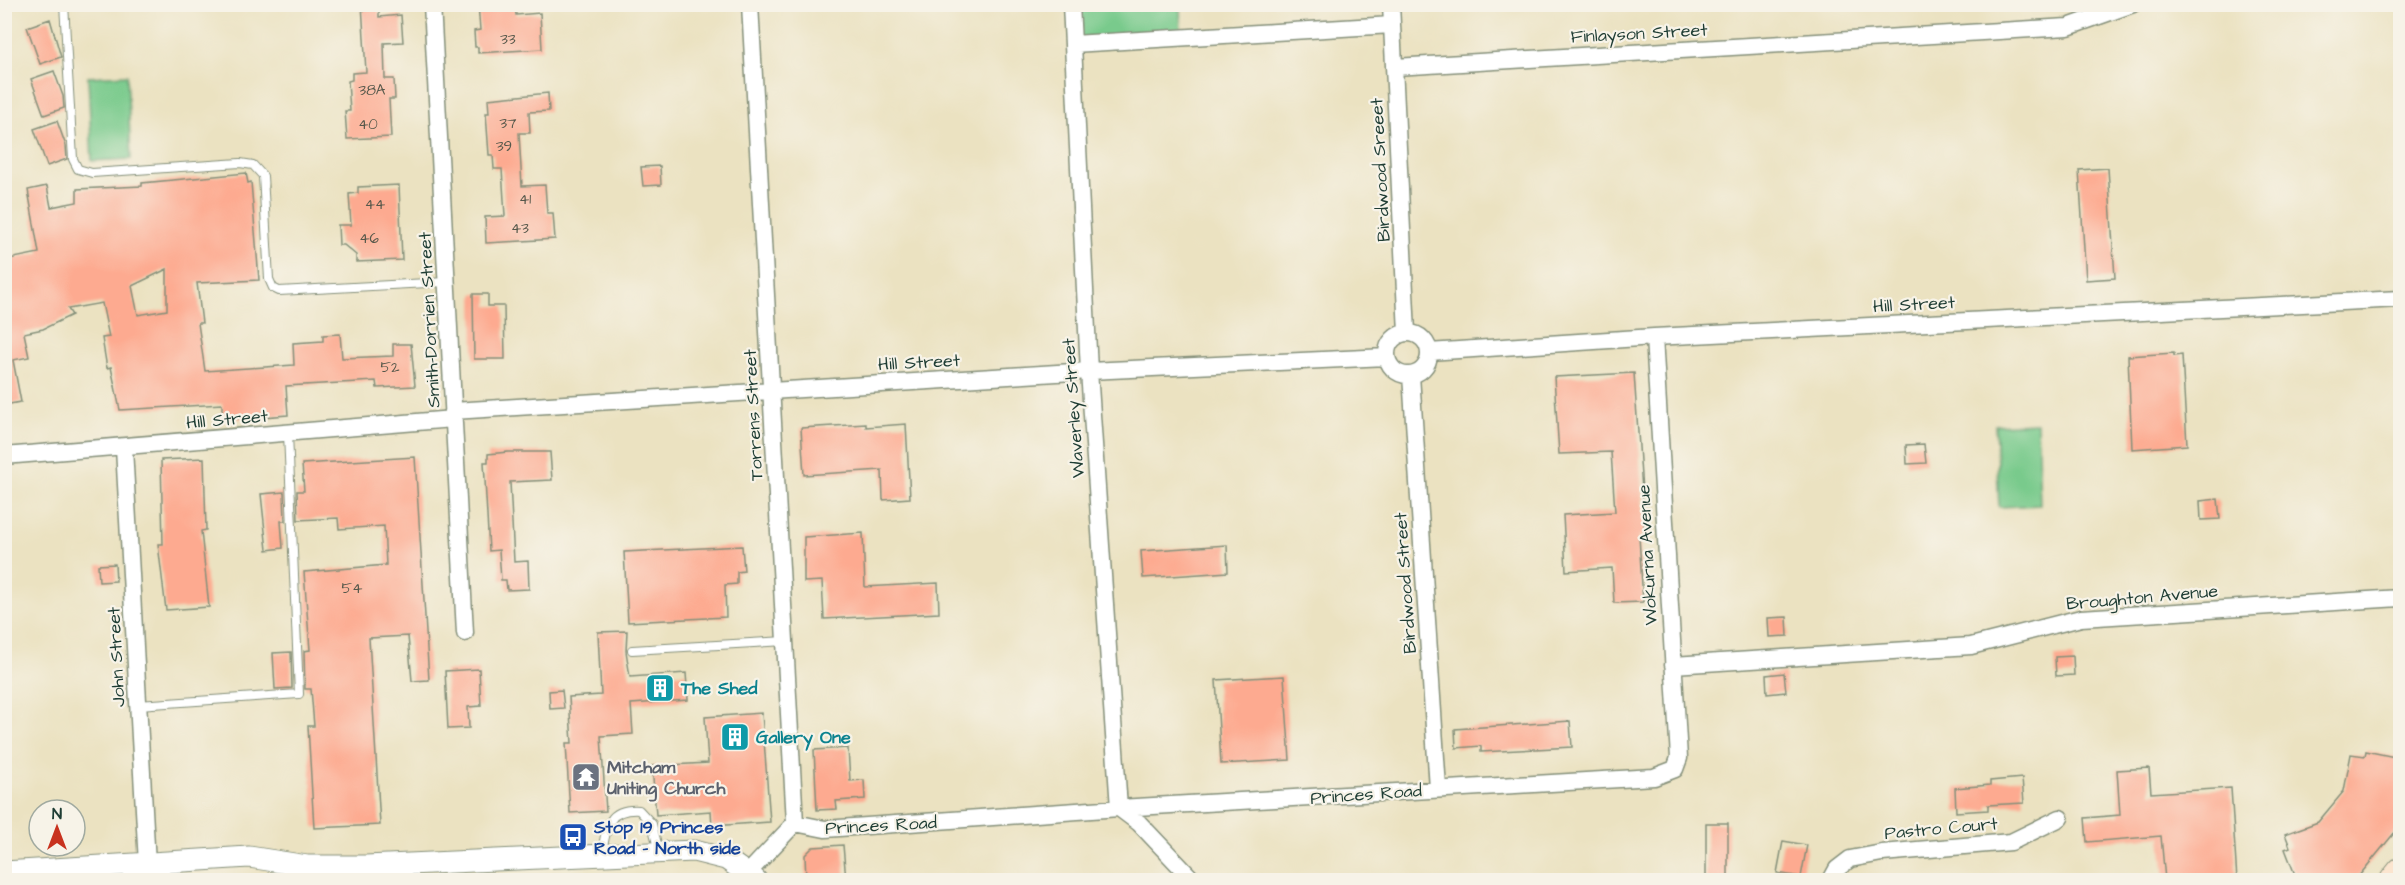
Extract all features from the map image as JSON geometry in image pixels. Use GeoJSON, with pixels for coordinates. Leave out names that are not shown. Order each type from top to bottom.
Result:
{"type":"FeatureCollection","features":[{"type":"Feature","properties":{"kind":"main road"},"geometry":{"type":"LineString","coordinates":[[2392,880],[2400,870]]}},
{"type":"Feature","properties":{"kind":"street","name":"Smith-Dorrien Street"},"geometry":{"type":"LineString","coordinates":[[432,4],[465,633]]}},
{"type":"Feature","properties":{"kind":"street","name":"Torrens Street"},"geometry":{"type":"LineString","coordinates":[[750,4],[795,823]]}},
{"type":"Feature","properties":{"kind":"street","name":"Waverley Street"},"geometry":{"type":"LineString","coordinates":[[1071,4],[1089,371],[1119,808]]}},
{"type":"Feature","properties":{"kind":"street","name":"Birdwood Sreeet"},"geometry":{"type":"LineString","coordinates":[[1390,4],[1407,333]]}},
{"type":"Feature","properties":{"kind":"street","name":"Finlayson Street"},"geometry":{"type":"LineString","coordinates":[[1395,67],[2068,27],[2133,4]]}},
{"type":"Feature","properties":{"kind":"street"},"geometry":{"type":"LineString","coordinates":[[1073,44],[1392,25]]}},
{"type":"Feature","properties":{"kind":"street","name":"Hill Street"},"geometry":{"type":"LineString","coordinates":[[1429,352],[1654,337],[2400,299]]}},
{"type":"Feature","properties":{"kind":"street"},"geometry":{"type":"LineString","coordinates":[[1407,333],[1424,340],[1429,352],[1427,364],[1420,372],[1411,375],[1399,374],[1387,357],[1390,344],[1396,337],[1407,333]]}},
{"type":"Feature","properties":{"kind":"street","name":"Wokurna Avenue"},"geometry":{"type":"LineString","coordinates":[[1654,337],[1679,758],[1674,769]]}},
{"type":"Feature","properties":{"kind":"street","name":"Hill Street"},"geometry":{"type":"LineString","coordinates":[[4,456],[124,448],[453,415],[771,390],[1089,371],[1387,357]]}},
{"type":"Feature","properties":{"kind":"street","name":"Birdwood Street"},"geometry":{"type":"LineString","coordinates":[[1411,375],[1438,789]]}},
{"type":"Feature","properties":{"kind":"street","name":"John Street"},"geometry":{"type":"LineString","coordinates":[[124,448],[147,864]]}},
{"type":"Feature","properties":{"kind":"street","name":"Broughton Avenue"},"geometry":{"type":"LineString","coordinates":[[1673,665],[1971,646],[2081,618],[2400,598]]}},
{"type":"Feature","properties":{"kind":"street","name":"Princes Road"},"geometry":{"type":"LineString","coordinates":[[795,823],[825,829],[1119,808],[1654,777],[1674,769]]}},
{"type":"Feature","properties":{"kind":"street"},"geometry":{"type":"LineString","coordinates":[[1119,808],[1139,823],[1193,880]]}},
{"type":"Feature","properties":{"kind":"street","name":"Pastro Court"},"geometry":{"type":"LineString","coordinates":[[1831,880],[1838,869],[1850,859],[1882,853],[2011,842],[2060,818]]}},
{"type":"Feature","properties":{"kind":"street"},"geometry":{"type":"LineString","coordinates":[[4,872],[249,857],[307,866],[366,866],[694,851],[726,859],[752,877],[795,823]]}},
{"type":"Feature","properties":{"kind":"lane"},"geometry":{"type":"LineString","coordinates":[[63,4],[74,159],[78,169],[92,173],[240,163],[253,165],[263,176],[269,279],[273,288],[279,291],[446,282]]}},
{"type":"Feature","properties":{"kind":"lane"},"geometry":{"type":"LineString","coordinates":[[138,705],[299,694],[288,433]]}},
{"type":"Feature","properties":{"kind":"lane"},"geometry":{"type":"LineString","coordinates":[[632,650],[786,641]]}},
{"type":"Feature","properties":{"kind":"lane"},"geometry":{"type":"LineString","coordinates":[[602,854],[606,828],[614,816],[630,810],[639,810],[652,824],[659,852]]}},
{"type":"Feature","properties":{"kind":"green space"},"geometry":{"type":"Polygon","coordinates":[[[1180,5],[1181,35],[1076,41],[1074,6],[1180,5]]]}},
{"type":"Feature","properties":{"kind":"green space"},"geometry":{"type":"Polygon","coordinates":[[[127,75],[131,159],[92,161],[88,77],[127,75]]]}},
{"type":"Feature","properties":{"kind":"green space"},"geometry":{"type":"Polygon","coordinates":[[[2037,423],[2040,505],[1999,507],[1995,425],[2037,423]]]}},
{"type":"Feature","properties":{"kind":"building"},"geometry":{"type":"Polygon","coordinates":[[[362,4],[379,4],[379,17],[401,15],[403,42],[384,43],[385,79],[394,79],[395,99],[389,99],[391,137],[347,139],[345,111],[350,111],[348,81],[352,80],[352,73],[366,72],[362,4]]]}},
{"type":"Feature","properties":{"kind":"building"},"geometry":{"type":"Polygon","coordinates":[[[478,4],[515,4],[516,15],[540,13],[542,49],[478,53],[478,47],[475,47],[474,31],[480,30],[478,4]]]}},
{"type":"Feature","properties":{"kind":"building"},"geometry":{"type":"Polygon","coordinates":[[[50,19],[61,57],[40,64],[27,27],[50,19]]]}},
{"type":"Feature","properties":{"kind":"building"},"geometry":{"type":"Polygon","coordinates":[[[54,71],[63,96],[64,108],[44,115],[31,79],[54,71]]]}},
{"type":"Feature","properties":{"kind":"building"},"geometry":{"type":"Polygon","coordinates":[[[548,93],[549,111],[529,112],[530,133],[519,133],[522,186],[545,185],[547,213],[553,213],[555,239],[486,243],[485,217],[505,216],[502,169],[494,169],[493,155],[489,155],[486,113],[489,113],[488,99],[548,93]]]}},
{"type":"Feature","properties":{"kind":"building"},"geometry":{"type":"Polygon","coordinates":[[[57,121],[66,146],[67,159],[47,166],[34,129],[57,121]]]}},
{"type":"Feature","properties":{"kind":"building"},"geometry":{"type":"Polygon","coordinates":[[[660,166],[661,185],[643,186],[641,167],[660,166]]]}},
{"type":"Feature","properties":{"kind":"building"},"geometry":{"type":"Polygon","coordinates":[[[2108,168],[2115,278],[2086,280],[2079,170],[2108,168]]]}},
{"type":"Feature","properties":{"kind":"building"},"geometry":{"type":"Polygon","coordinates":[[[246,173],[248,183],[251,182],[259,280],[197,283],[202,323],[198,323],[205,371],[294,365],[293,343],[323,341],[323,335],[340,334],[342,358],[393,356],[393,344],[411,344],[415,386],[377,388],[376,381],[286,386],[288,415],[222,419],[222,404],[120,410],[111,367],[107,368],[102,338],[109,337],[102,303],[68,309],[72,315],[43,329],[24,333],[29,357],[13,360],[21,402],[4,405],[4,260],[39,253],[28,190],[47,186],[51,207],[77,202],[77,189],[142,186],[142,183],[246,173]],[[167,269],[132,286],[138,315],[167,310],[167,269]]]}},
{"type":"Feature","properties":{"kind":"building"},"geometry":{"type":"Polygon","coordinates":[[[399,185],[402,260],[356,262],[356,255],[344,245],[339,245],[338,225],[351,225],[349,194],[358,193],[358,187],[399,185]]]}},
{"type":"Feature","properties":{"kind":"building"},"geometry":{"type":"Polygon","coordinates":[[[473,294],[488,294],[488,306],[504,306],[505,359],[474,359],[473,294]]]}},
{"type":"Feature","properties":{"kind":"building"},"geometry":{"type":"Polygon","coordinates":[[[2174,353],[2174,356],[2182,355],[2187,445],[2132,449],[2128,356],[2174,353]]]}},
{"type":"Feature","properties":{"kind":"building"},"geometry":{"type":"Polygon","coordinates":[[[1634,373],[1645,535],[1639,536],[1643,602],[1614,603],[1612,568],[1566,571],[1563,515],[1615,512],[1611,452],[1559,454],[1554,377],[1634,373]]]}},
{"type":"Feature","properties":{"kind":"building"},"geometry":{"type":"Polygon","coordinates":[[[866,424],[866,427],[906,424],[910,498],[883,500],[882,470],[804,475],[801,428],[866,424]]]}},
{"type":"Feature","properties":{"kind":"building"},"geometry":{"type":"Polygon","coordinates":[[[1924,444],[1926,463],[1907,464],[1906,445],[1924,444]]]}},
{"type":"Feature","properties":{"kind":"building"},"geometry":{"type":"Polygon","coordinates":[[[550,452],[552,480],[510,482],[514,562],[528,561],[529,589],[507,590],[506,580],[501,580],[499,550],[489,551],[484,462],[488,462],[488,454],[550,452]]]}},
{"type":"Feature","properties":{"kind":"building"},"geometry":{"type":"Polygon","coordinates":[[[415,457],[429,680],[412,681],[408,636],[369,638],[380,825],[314,828],[308,726],[314,726],[311,689],[305,689],[304,651],[310,650],[304,572],[386,565],[384,526],[339,529],[338,518],[298,520],[297,491],[304,491],[302,464],[415,457]]]}},
{"type":"Feature","properties":{"kind":"building"},"geometry":{"type":"Polygon","coordinates":[[[204,458],[206,530],[201,531],[209,607],[166,610],[158,544],[163,544],[161,460],[204,458]]]}},
{"type":"Feature","properties":{"kind":"building"},"geometry":{"type":"Polygon","coordinates":[[[284,492],[285,521],[281,521],[283,548],[267,550],[261,494],[284,492]]]}},
{"type":"Feature","properties":{"kind":"building"},"geometry":{"type":"Polygon","coordinates":[[[2218,499],[2220,519],[2201,520],[2200,501],[2218,499]]]}},
{"type":"Feature","properties":{"kind":"building"},"geometry":{"type":"Polygon","coordinates":[[[863,533],[865,587],[938,583],[939,613],[824,619],[822,581],[804,582],[804,537],[863,533]]]}},
{"type":"Feature","properties":{"kind":"building"},"geometry":{"type":"Polygon","coordinates":[[[1227,545],[1228,572],[1143,578],[1141,551],[1227,545]]]}},
{"type":"Feature","properties":{"kind":"building"},"geometry":{"type":"Polygon","coordinates":[[[742,546],[744,571],[737,572],[737,584],[725,585],[726,617],[628,622],[624,552],[742,546]]]}},
{"type":"Feature","properties":{"kind":"building"},"geometry":{"type":"Polygon","coordinates":[[[115,564],[116,581],[99,582],[98,565],[115,564]]]}},
{"type":"Feature","properties":{"kind":"building"},"geometry":{"type":"Polygon","coordinates":[[[1787,617],[1788,636],[1769,637],[1768,618],[1787,617]]]}},
{"type":"Feature","properties":{"kind":"building"},"geometry":{"type":"Polygon","coordinates":[[[627,631],[626,651],[630,677],[686,673],[688,700],[631,704],[633,734],[601,736],[606,811],[570,813],[566,743],[572,743],[569,697],[601,695],[598,632],[627,631]]]}},
{"type":"Feature","properties":{"kind":"building"},"geometry":{"type":"Polygon","coordinates":[[[291,652],[292,688],[275,689],[273,653],[291,652]]]}},
{"type":"Feature","properties":{"kind":"building"},"geometry":{"type":"Polygon","coordinates":[[[2073,656],[2074,675],[2056,676],[2055,657],[2073,656]]]}},
{"type":"Feature","properties":{"kind":"building"},"geometry":{"type":"Polygon","coordinates":[[[479,669],[481,706],[468,707],[469,728],[448,729],[445,671],[479,669]]]}},
{"type":"Feature","properties":{"kind":"building"},"geometry":{"type":"Polygon","coordinates":[[[1784,673],[1786,692],[1767,694],[1766,675],[1784,673]]]}},
{"type":"Feature","properties":{"kind":"building"},"geometry":{"type":"Polygon","coordinates":[[[1284,676],[1290,760],[1221,764],[1216,680],[1284,676]]]}},
{"type":"Feature","properties":{"kind":"building"},"geometry":{"type":"Polygon","coordinates":[[[562,690],[564,708],[550,709],[549,691],[562,690]]]}},
{"type":"Feature","properties":{"kind":"building"},"geometry":{"type":"Polygon","coordinates":[[[762,713],[770,822],[712,826],[711,811],[656,815],[652,766],[708,763],[705,717],[762,713]]]}},
{"type":"Feature","properties":{"kind":"building"},"geometry":{"type":"Polygon","coordinates":[[[1570,721],[1572,747],[1481,752],[1481,746],[1456,748],[1455,729],[1570,721]]]}},
{"type":"Feature","properties":{"kind":"building"},"geometry":{"type":"Polygon","coordinates":[[[848,748],[850,781],[864,780],[865,799],[836,801],[837,809],[817,810],[814,750],[848,748]]]}},
{"type":"Feature","properties":{"kind":"building"},"geometry":{"type":"Polygon","coordinates":[[[2366,751],[2400,758],[2400,826],[2358,877],[2350,880],[2297,880],[2285,849],[2290,847],[2285,834],[2318,822],[2344,791],[2351,754],[2365,756],[2366,751]]]}},
{"type":"Feature","properties":{"kind":"building"},"geometry":{"type":"Polygon","coordinates":[[[2149,768],[2151,793],[2231,788],[2237,880],[2165,880],[2161,836],[2087,842],[2085,818],[2120,815],[2117,770],[2149,768]]]}},
{"type":"Feature","properties":{"kind":"building"},"geometry":{"type":"Polygon","coordinates":[[[2022,778],[2024,803],[1988,805],[1988,810],[1956,812],[1955,788],[1990,785],[1990,781],[2022,778]]]}},
{"type":"Feature","properties":{"kind":"building"},"geometry":{"type":"Polygon","coordinates":[[[1706,823],[1728,823],[1728,880],[1706,880],[1706,823]]]}},
{"type":"Feature","properties":{"kind":"building"},"geometry":{"type":"Polygon","coordinates":[[[1783,841],[1807,845],[1801,877],[1777,873],[1783,841]]]}},
{"type":"Feature","properties":{"kind":"building"},"geometry":{"type":"Polygon","coordinates":[[[843,845],[846,880],[806,880],[805,855],[813,847],[843,845]]]}},
{"type":"Feature","properties":{"kind":"place","name":"The Shed"},"geometry":{"type":"Point","coordinates":[660,688]}},
{"type":"Feature","properties":{"kind":"place","name":"Gallery One"},"geometry":{"type":"Point","coordinates":[735,737]}},
{"type":"Feature","properties":{"kind":"place","name":"Mitcham Uniting Church"},"geometry":{"type":"Point","coordinates":[586,777]}},
{"type":"Feature","properties":{"kind":"place","name":"Stop 19 Princes Road - North side"},"geometry":{"type":"Point","coordinates":[573,837]}}]}
